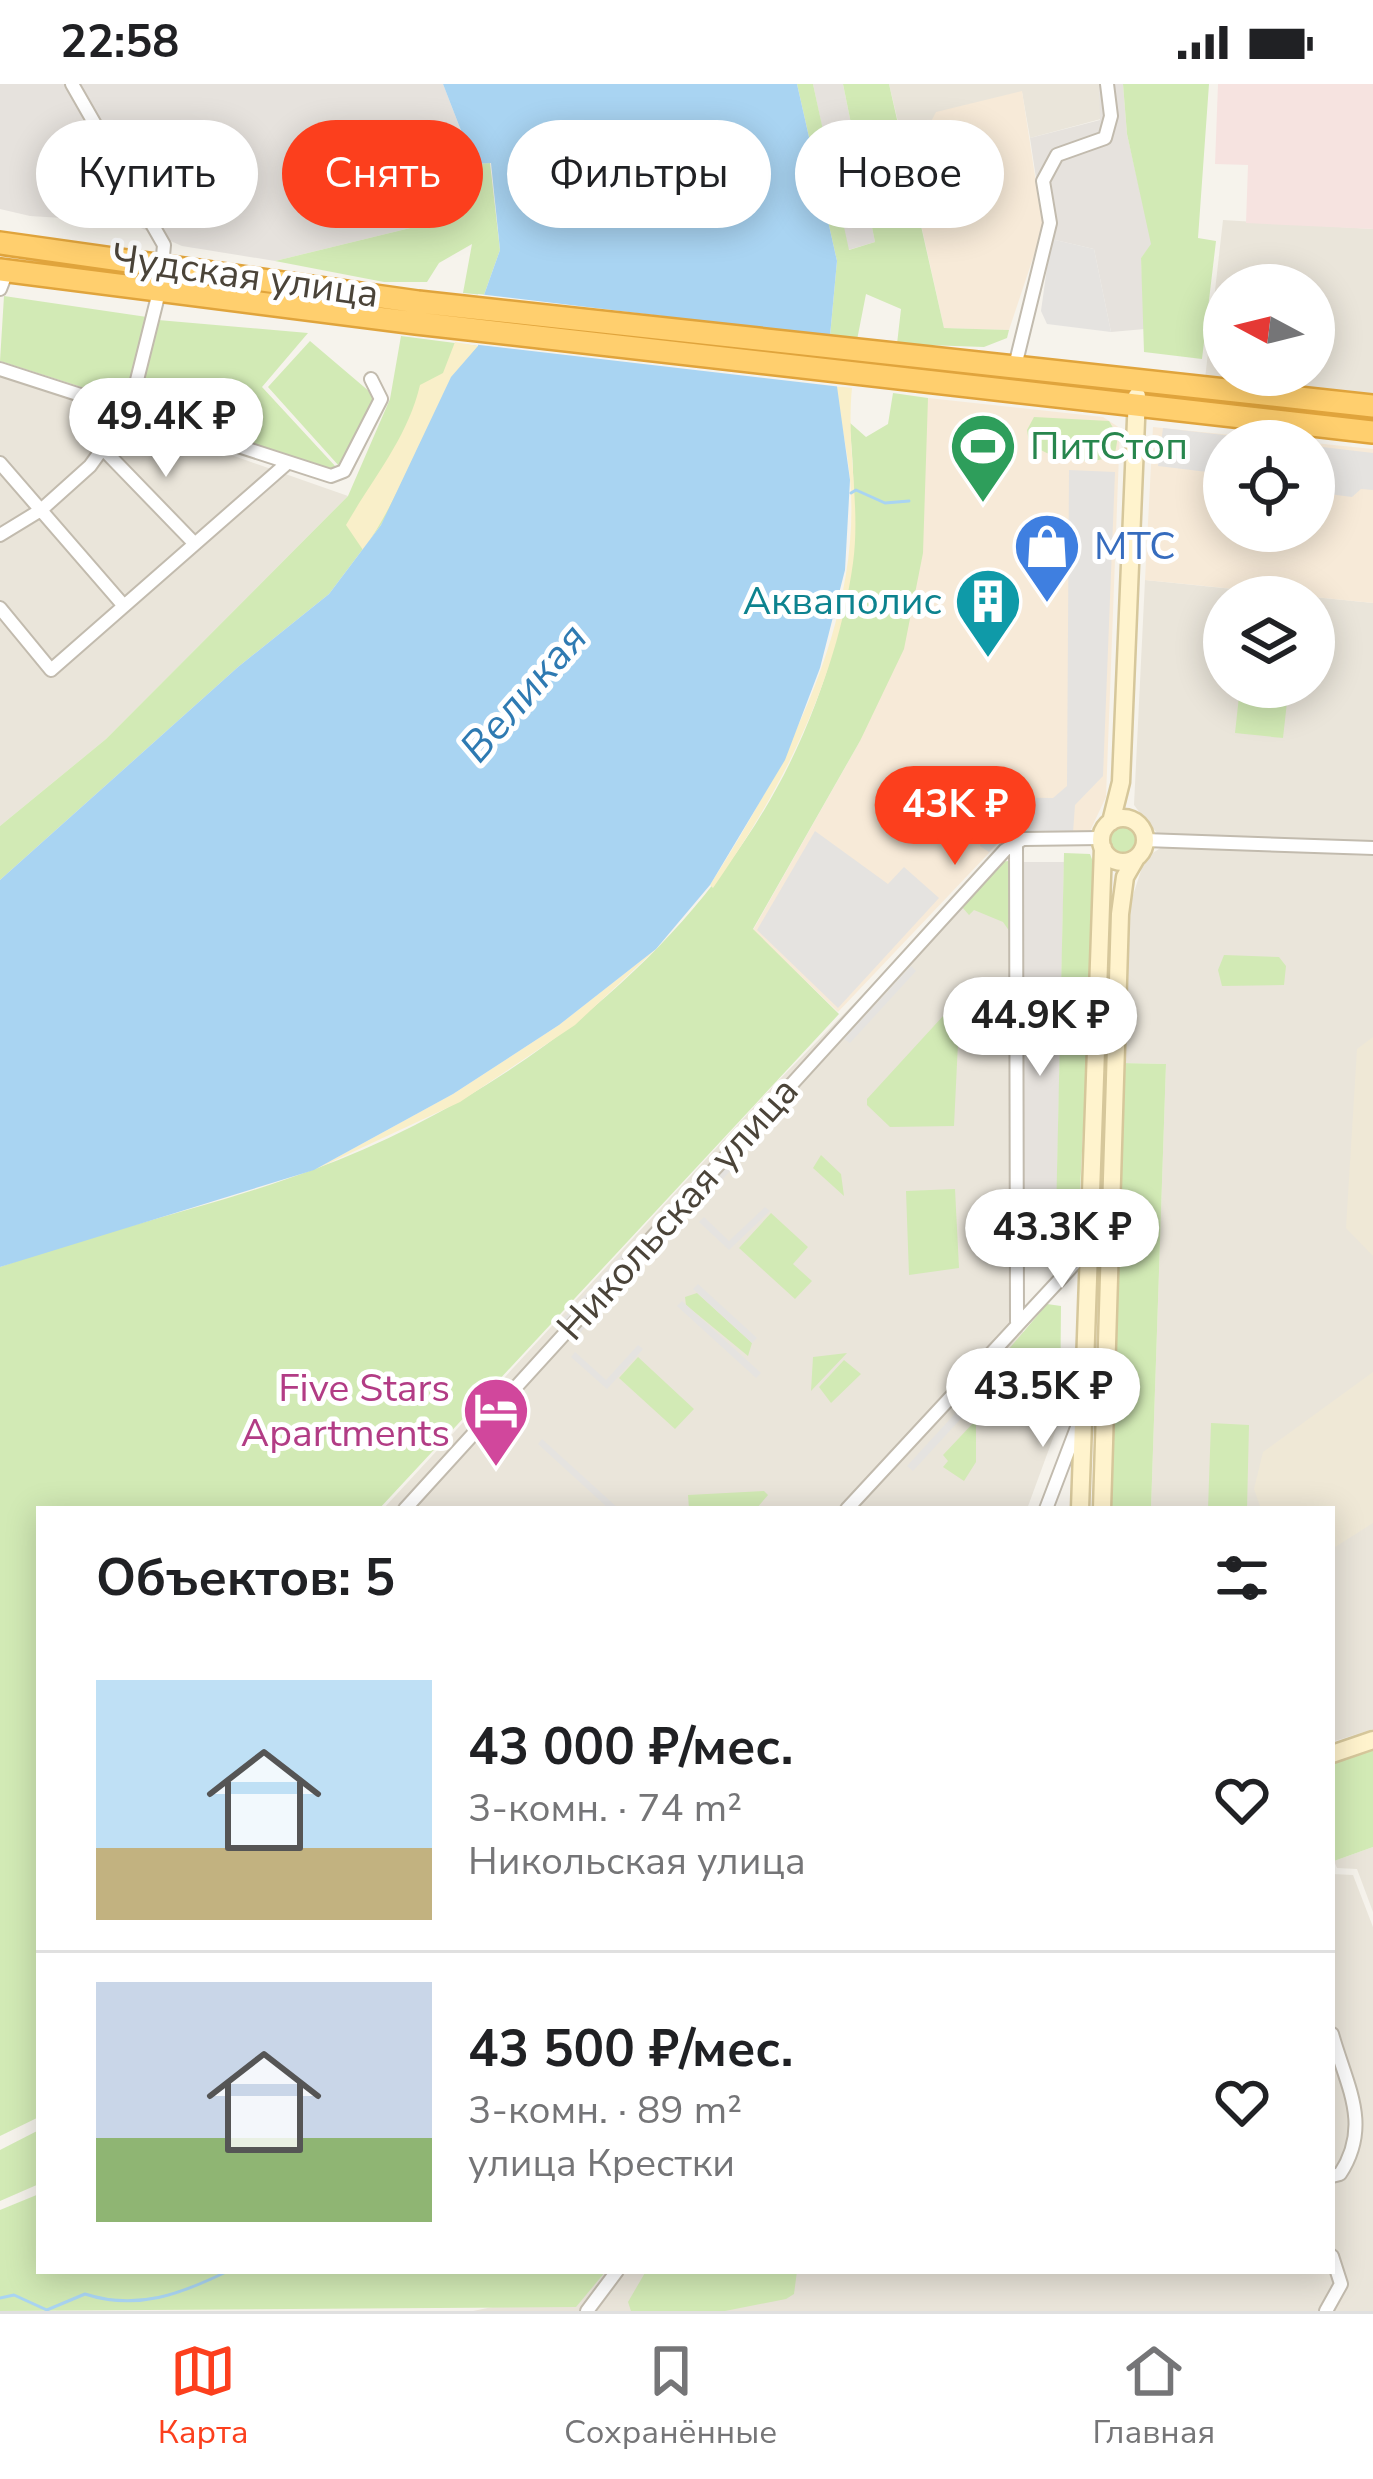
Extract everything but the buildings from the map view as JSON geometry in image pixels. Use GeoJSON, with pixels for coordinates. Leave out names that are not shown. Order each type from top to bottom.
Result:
{"type":"FeatureCollection","features":[{"type":"Feature","properties":{"kind":"highway","name":"Чудская улица"},"geometry":{"type":"LineString","coordinates":[[0,243],[163,262],[417,313]]}},
{"type":"Feature","properties":{"kind":"highway","name":"Чудская улица"},"geometry":{"type":"LineString","coordinates":[[2,276],[417,313]]}},
{"type":"Feature","properties":{"kind":"highway"},"geometry":{"type":"LineString","coordinates":[[417,313],[1140,377],[1373,406]]}},
{"type":"Feature","properties":{"kind":"highway"},"geometry":{"type":"LineString","coordinates":[[417,313],[929,384],[1373,432]]}},
{"type":"Feature","properties":{"kind":"street"},"geometry":{"type":"LineString","coordinates":[[0,536],[41,510],[103,449],[129,412],[160,288],[164,245],[72,84]]}},
{"type":"Feature","properties":{"kind":"street"},"geometry":{"type":"LineString","coordinates":[[1015,366],[1049,223],[1043,181],[1057,155],[1105,138],[1111,116],[1107,84]]}},
{"type":"Feature","properties":{"kind":"street"},"geometry":{"type":"LineString","coordinates":[[0,369],[285,465],[331,476],[344,471],[381,399],[371,379]]}},
{"type":"Feature","properties":{"kind":"street"},"geometry":{"type":"LineString","coordinates":[[1080,1506],[1105,836],[1121,782],[1140,377]]}},
{"type":"Feature","properties":{"kind":"street"},"geometry":{"type":"LineString","coordinates":[[103,449],[195,544]]}},
{"type":"Feature","properties":{"kind":"street"},"geometry":{"type":"LineString","coordinates":[[0,463],[124,606]]}},
{"type":"Feature","properties":{"kind":"street"},"geometry":{"type":"LineString","coordinates":[[0,608],[50,670],[285,465]]}},
{"type":"Feature","properties":{"kind":"street"},"geometry":{"type":"LineString","coordinates":[[1121,782],[1133,821],[1145,840]]}},
{"type":"Feature","properties":{"kind":"street"},"geometry":{"type":"LineString","coordinates":[[1017,1322],[1016,841],[1105,836],[1133,821]]}},
{"type":"Feature","properties":{"kind":"street"},"geometry":{"type":"LineString","coordinates":[[1105,836],[1115,861],[1136,858]]}},
{"type":"Feature","properties":{"kind":"street"},"geometry":{"type":"LineString","coordinates":[[1145,840],[1373,848]]}},
{"type":"Feature","properties":{"kind":"street"},"geometry":{"type":"LineString","coordinates":[[1102,1506],[1120,914],[1125,877],[1145,840]]}},
{"type":"Feature","properties":{"kind":"street","name":"Никольская улица"},"geometry":{"type":"LineString","coordinates":[[408,1506],[1016,841]]}},
{"type":"Feature","properties":{"kind":"street"},"geometry":{"type":"LineString","coordinates":[[850,1506],[1090,1246]]}},
{"type":"Feature","properties":{"kind":"street"},"geometry":{"type":"LineString","coordinates":[[1047,1506],[1084,1411]]}},
{"type":"Feature","properties":{"kind":"street"},"geometry":{"type":"LineString","coordinates":[[1335,1753],[1373,1740]]}},
{"type":"Feature","properties":{"kind":"street"},"geometry":{"type":"LineString","coordinates":[[1335,2045],[1358,2127],[1356,2149],[1335,2175]]}},
{"type":"Feature","properties":{"kind":"street"},"geometry":{"type":"LineString","coordinates":[[1326,2311],[1341,2284],[1335,2265]]}},
{"type":"Feature","properties":{"kind":"street"},"geometry":{"type":"LineString","coordinates":[[587,2311],[615,2274]]}},
{"type":"Feature","properties":{"kind":"shaded area"},"geometry":{"type":"Polygon","coordinates":[[[0,84],[443,84],[457,120],[282,120],[282,228],[410,228],[275,261],[182,246],[141,228],[258,228],[258,120],[36,120],[36,216],[0,209],[0,84]]]}},
{"type":"Feature","properties":{"kind":"shaded area"},"geometry":{"type":"Polygon","coordinates":[[[813,84],[843,84],[850,120],[821,120],[813,84]]]}},
{"type":"Feature","properties":{"kind":"shaded area"},"geometry":{"type":"Polygon","coordinates":[[[889,84],[1099,84],[1101,119],[1030,138],[1022,92],[957,120],[898,120],[889,84]]]}},
{"type":"Feature","properties":{"kind":"shaded area"},"geometry":{"type":"Polygon","coordinates":[[[1099,84],[1123,84],[1127,134],[1152,244],[1141,258],[1145,329],[1111,332],[1094,249],[1051,239],[1043,225],[1030,138],[1100,120],[1099,84]]]}},
{"type":"Feature","properties":{"kind":"shaded area"},"geometry":{"type":"Polygon","coordinates":[[[1218,84],[1373,84],[1373,229],[1246,223],[1248,165],[1215,164],[1218,84]]]}},
{"type":"Feature","properties":{"kind":"shaded area"},"geometry":{"type":"Polygon","coordinates":[[[1022,91],[1043,228],[1009,330],[944,328],[922,228],[1004,228],[1004,120],[932,120],[936,112],[1022,91]]]}},
{"type":"Feature","properties":{"kind":"shaded area"},"geometry":{"type":"Polygon","coordinates":[[[1223,220],[1373,229],[1373,398],[1335,394],[1335,264],[1218,264],[1223,220]]]}},
{"type":"Feature","properties":{"kind":"shaded area"},"geometry":{"type":"Polygon","coordinates":[[[843,228],[872,228],[875,242],[848,250],[843,228]]]}},
{"type":"Feature","properties":{"kind":"shaded area"},"geometry":{"type":"Polygon","coordinates":[[[1051,239],[1094,249],[1111,332],[1047,324],[1041,311],[1051,239]]]}},
{"type":"Feature","properties":{"kind":"shaded area"},"geometry":{"type":"Polygon","coordinates":[[[0,374],[348,496],[106,739],[0,826],[0,374]]]}},
{"type":"Feature","properties":{"kind":"shaded area"},"geometry":{"type":"Polygon","coordinates":[[[928,398],[1103,417],[1120,428],[1106,797],[1090,831],[1006,835],[838,1012],[753,930],[860,741],[928,398]]]}},
{"type":"Feature","properties":{"kind":"shaded area"},"geometry":{"type":"Polygon","coordinates":[[[1153,427],[1203,432],[1203,552],[1335,552],[1335,445],[1373,449],[1373,603],[1335,599],[1335,576],[1203,576],[1203,586],[1145,580],[1153,427]]]}},
{"type":"Feature","properties":{"kind":"shaded area"},"geometry":{"type":"Polygon","coordinates":[[[1163,428],[1203,433],[1203,471],[1158,466],[1163,428]]]}},
{"type":"Feature","properties":{"kind":"shaded area"},"geometry":{"type":"Polygon","coordinates":[[[1335,448],[1373,453],[1373,490],[1361,489],[1352,497],[1335,495],[1335,448]]]}},
{"type":"Feature","properties":{"kind":"shaded area"},"geometry":{"type":"Polygon","coordinates":[[[1069,470],[1115,472],[1103,776],[1075,805],[1073,833],[1006,833],[989,852],[980,846],[991,797],[1053,798],[1067,786],[1069,470]]]}},
{"type":"Feature","properties":{"kind":"shaded area"},"geometry":{"type":"Polygon","coordinates":[[[1145,580],[1203,586],[1203,708],[1335,708],[1335,599],[1373,603],[1373,841],[1160,836],[1134,805],[1145,580]]]}},
{"type":"Feature","properties":{"kind":"shaded area"},"geometry":{"type":"Polygon","coordinates":[[[815,831],[888,884],[904,867],[939,898],[838,1008],[757,930],[815,831]]]}},
{"type":"Feature","properties":{"kind":"shaded area"},"geometry":{"type":"Polygon","coordinates":[[[1162,847],[1373,856],[1373,1729],[1335,1741],[1335,1506],[1151,1506],[1166,1064],[1121,1063],[1128,911],[1145,858],[1162,847]]]}},
{"type":"Feature","properties":{"kind":"shaded area"},"geometry":{"type":"Polygon","coordinates":[[[1023,862],[1064,862],[1056,1231],[1019,1229],[1023,862]]]}},
{"type":"Feature","properties":{"kind":"shaded area"},"geometry":{"type":"Polygon","coordinates":[[[990,865],[1013,868],[1018,1328],[1025,1333],[992,1369],[1006,1383],[1001,1418],[1060,1419],[1028,1506],[386,1506],[778,1081],[990,865]]]}},
{"type":"Feature","properties":{"kind":"shaded area"},"geometry":{"type":"Polygon","coordinates":[[[911,966],[916,971],[850,1043],[844,1039],[911,966]]]}},
{"type":"Feature","properties":{"kind":"shaded area"},"geometry":{"type":"Polygon","coordinates":[[[1373,1037],[1373,1256],[1346,1228],[1357,1049],[1373,1037]]]}},
{"type":"Feature","properties":{"kind":"shaded area"},"geometry":{"type":"Polygon","coordinates":[[[766,1122],[771,1126],[711,1192],[706,1188],[766,1122]]]}},
{"type":"Feature","properties":{"kind":"shaded area"},"geometry":{"type":"Polygon","coordinates":[[[765,1207],[770,1211],[729,1250],[699,1222],[704,1217],[729,1241],[765,1207]]]}},
{"type":"Feature","properties":{"kind":"shaded area"},"geometry":{"type":"Polygon","coordinates":[[[637,1238],[642,1242],[565,1326],[560,1322],[637,1238]]]}},
{"type":"Feature","properties":{"kind":"shaded area"},"geometry":{"type":"Polygon","coordinates":[[[649,1249],[653,1253],[580,1333],[576,1329],[649,1249]]]}},
{"type":"Feature","properties":{"kind":"shaded area"},"geometry":{"type":"Polygon","coordinates":[[[698,1284],[757,1338],[752,1343],[693,1289],[698,1284]]]}},
{"type":"Feature","properties":{"kind":"shaded area"},"geometry":{"type":"Polygon","coordinates":[[[682,1301],[761,1373],[756,1378],[677,1306],[682,1301]]]}},
{"type":"Feature","properties":{"kind":"shaded area"},"geometry":{"type":"Polygon","coordinates":[[[638,1345],[643,1349],[607,1389],[571,1357],[575,1352],[606,1380],[638,1345]]]}},
{"type":"Feature","properties":{"kind":"shaded area"},"geometry":{"type":"Polygon","coordinates":[[[1373,1372],[1373,1523],[1335,1547],[1335,1506],[1260,1506],[1254,1489],[1263,1452],[1373,1372]]]}},
{"type":"Feature","properties":{"kind":"shaded area"},"geometry":{"type":"Polygon","coordinates":[[[983,1383],[989,1388],[913,1471],[907,1466],[983,1383]]]}},
{"type":"Feature","properties":{"kind":"shaded area"},"geometry":{"type":"Polygon","coordinates":[[[542,1439],[616,1506],[606,1506],[538,1444],[542,1439]]]}},
{"type":"Feature","properties":{"kind":"shaded area"},"geometry":{"type":"Polygon","coordinates":[[[1373,1847],[1373,1912],[1357,1869],[1337,1868],[1335,1861],[1373,1847]]]}},
{"type":"Feature","properties":{"kind":"shaded area"},"geometry":{"type":"Polygon","coordinates":[[[1335,1874],[1353,1875],[1373,1927],[1373,2311],[473,2311],[507,2304],[575,2307],[603,2274],[1335,2274],[1335,1874]]]}},
{"type":"Feature","properties":{"kind":"green space"},"geometry":{"type":"Polygon","coordinates":[[[797,84],[813,84],[821,120],[805,120],[797,84]]]}},
{"type":"Feature","properties":{"kind":"green space"},"geometry":{"type":"Polygon","coordinates":[[[843,84],[889,84],[897,120],[850,120],[843,84]]]}},
{"type":"Feature","properties":{"kind":"green space"},"geometry":{"type":"Polygon","coordinates":[[[1123,84],[1209,84],[1198,238],[1216,241],[1213,264],[1203,264],[1202,359],[1144,352],[1141,258],[1151,244],[1127,134],[1123,84]]]}},
{"type":"Feature","properties":{"kind":"green space"},"geometry":{"type":"Polygon","coordinates":[[[483,163],[490,163],[500,250],[484,295],[463,293],[472,244],[439,263],[427,282],[384,282],[275,261],[410,228],[483,228],[483,163]]]}},
{"type":"Feature","properties":{"kind":"green space"},"geometry":{"type":"Polygon","coordinates":[[[830,228],[844,228],[849,250],[875,242],[872,228],[921,228],[944,328],[1009,330],[1007,338],[984,347],[897,344],[901,309],[866,294],[857,340],[830,336],[837,261],[830,228]]]}},
{"type":"Feature","properties":{"kind":"green space"},"geometry":{"type":"Polygon","coordinates":[[[4,296],[147,317],[125,401],[0,361],[4,296]]]}},
{"type":"Feature","properties":{"kind":"green space"},"geometry":{"type":"Polygon","coordinates":[[[158,320],[308,333],[262,387],[336,467],[326,474],[135,412],[158,320]]]}},
{"type":"Feature","properties":{"kind":"green space"},"geometry":{"type":"Polygon","coordinates":[[[401,336],[478,346],[381,525],[329,594],[238,667],[0,880],[0,826],[106,739],[348,496],[390,399],[401,336]]]}},
{"type":"Feature","properties":{"kind":"green space"},"geometry":{"type":"Polygon","coordinates":[[[310,341],[377,398],[339,466],[268,387],[310,341]]]}},
{"type":"Feature","properties":{"kind":"green space"},"geometry":{"type":"Polygon","coordinates":[[[893,393],[928,398],[923,553],[904,649],[860,741],[753,929],[839,1014],[382,1506],[36,1506],[36,2118],[0,2136],[0,1267],[273,1184],[426,1119],[533,1054],[630,975],[713,884],[780,782],[827,670],[851,550],[849,422],[866,437],[888,424],[893,393]]]}},
{"type":"Feature","properties":{"kind":"green space"},"geometry":{"type":"Polygon","coordinates":[[[1034,417],[1109,421],[1118,436],[1115,454],[1083,461],[1047,453],[1029,442],[1027,430],[1034,417]]]}},
{"type":"Feature","properties":{"kind":"green space"},"geometry":{"type":"Polygon","coordinates":[[[1238,708],[1286,708],[1283,738],[1235,733],[1238,708]]]}},
{"type":"Feature","properties":{"kind":"green space"},"geometry":{"type":"Polygon","coordinates":[[[1123,824],[1134,829],[1139,840],[1134,851],[1123,856],[1112,851],[1107,840],[1112,829],[1123,824]]]}},
{"type":"Feature","properties":{"kind":"green space"},"geometry":{"type":"Polygon","coordinates":[[[1064,853],[1090,854],[1096,870],[1078,1231],[1055,1261],[1064,853]]]}},
{"type":"Feature","properties":{"kind":"green space"},"geometry":{"type":"Polygon","coordinates":[[[1001,862],[1013,864],[1012,935],[1003,922],[974,910],[969,915],[962,907],[1001,862]]]}},
{"type":"Feature","properties":{"kind":"green space"},"geometry":{"type":"Polygon","coordinates":[[[1224,955],[1279,957],[1286,966],[1284,985],[1222,986],[1218,970],[1224,955]]]}},
{"type":"Feature","properties":{"kind":"green space"},"geometry":{"type":"Polygon","coordinates":[[[944,1015],[959,1022],[954,1126],[890,1127],[867,1105],[867,1099],[944,1015]]]}},
{"type":"Feature","properties":{"kind":"green space"},"geometry":{"type":"Polygon","coordinates":[[[1121,1063],[1166,1064],[1151,1506],[1101,1506],[1121,1063]]]}},
{"type":"Feature","properties":{"kind":"green space"},"geometry":{"type":"Polygon","coordinates":[[[821,1155],[841,1174],[844,1196],[813,1168],[821,1155]]]}},
{"type":"Feature","properties":{"kind":"green space"},"geometry":{"type":"Polygon","coordinates":[[[955,1189],[959,1268],[909,1275],[906,1191],[955,1189]]]}},
{"type":"Feature","properties":{"kind":"green space"},"geometry":{"type":"Polygon","coordinates":[[[771,1213],[808,1247],[793,1264],[812,1281],[795,1299],[739,1248],[771,1213]]]}},
{"type":"Feature","properties":{"kind":"green space"},"geometry":{"type":"Polygon","coordinates":[[[697,1293],[752,1343],[748,1356],[686,1305],[685,1297],[697,1293]]]}},
{"type":"Feature","properties":{"kind":"green space"},"geometry":{"type":"Polygon","coordinates":[[[1047,1304],[1061,1306],[1060,1419],[1001,1418],[1006,1383],[992,1369],[1047,1304]]]}},
{"type":"Feature","properties":{"kind":"green space"},"geometry":{"type":"Polygon","coordinates":[[[847,1353],[811,1391],[813,1357],[847,1353]]]}},
{"type":"Feature","properties":{"kind":"green space"},"geometry":{"type":"Polygon","coordinates":[[[638,1357],[694,1409],[675,1429],[619,1378],[638,1357]]]}},
{"type":"Feature","properties":{"kind":"green space"},"geometry":{"type":"Polygon","coordinates":[[[844,1360],[861,1374],[831,1403],[819,1387],[844,1360]]]}},
{"type":"Feature","properties":{"kind":"green space"},"geometry":{"type":"Polygon","coordinates":[[[976,1420],[976,1462],[964,1481],[943,1467],[948,1461],[943,1455],[976,1420]]]}},
{"type":"Feature","properties":{"kind":"green space"},"geometry":{"type":"Polygon","coordinates":[[[1211,1423],[1249,1425],[1247,1506],[1208,1506],[1211,1423]]]}},
{"type":"Feature","properties":{"kind":"green space"},"geometry":{"type":"Polygon","coordinates":[[[764,1491],[768,1495],[759,1506],[689,1506],[688,1495],[764,1491]]]}},
{"type":"Feature","properties":{"kind":"green space"},"geometry":{"type":"Polygon","coordinates":[[[1373,1749],[1373,1847],[1335,1861],[1335,1760],[1373,1749]]]}},
{"type":"Feature","properties":{"kind":"green space"},"geometry":{"type":"Polygon","coordinates":[[[36,2132],[36,2185],[0,2201],[0,2150],[36,2132]]]}},
{"type":"Feature","properties":{"kind":"green space"},"geometry":{"type":"Polygon","coordinates":[[[36,2195],[36,2274],[604,2274],[576,2307],[0,2311],[0,2210],[36,2195]]]}},
{"type":"Feature","properties":{"kind":"green space"},"geometry":{"type":"Polygon","coordinates":[[[644,2274],[797,2274],[794,2294],[786,2299],[725,2311],[631,2311],[628,2302],[644,2274]]]}},
{"type":"Feature","properties":{"kind":"sand"},"geometry":{"type":"Polygon","coordinates":[[[455,342],[478,346],[445,395],[363,550],[346,525],[398,440],[420,385],[443,373],[455,342]]]}},
{"type":"Feature","properties":{"kind":"sand"},"geometry":{"type":"Polygon","coordinates":[[[835,386],[852,388],[855,541],[845,608],[802,734],[762,812],[713,888],[710,885],[765,793],[813,692],[844,586],[851,532],[850,478],[835,386]]]}},
{"type":"Feature","properties":{"kind":"sand"},"geometry":{"type":"Polygon","coordinates":[[[656,949],[575,1025],[460,1102],[314,1170],[453,1094],[559,1025],[656,949]]]}},
{"type":"Feature","properties":{"kind":"water","name":"Великая"},"geometry":{"type":"Polygon","coordinates":[[[443,84],[797,84],[805,120],[795,120],[795,228],[830,228],[837,261],[830,336],[850,480],[845,570],[820,668],[785,760],[710,885],[656,949],[559,1025],[453,1094],[314,1170],[0,1267],[0,880],[238,667],[329,594],[381,525],[451,377],[478,346],[484,295],[500,250],[491,163],[483,163],[483,120],[457,120],[443,84]]]}},
{"type":"Feature","properties":{"kind":"pier"},"geometry":{"type":"Polygon","coordinates":[[[478,294],[836,337],[842,387],[471,344],[478,294]]]}},
{"type":"Feature","properties":{"kind":"waterway"},"geometry":{"type":"LineString","coordinates":[[851,493],[856,490],[885,503],[909,501]]}},
{"type":"Feature","properties":{"kind":"waterway"},"geometry":{"type":"LineString","coordinates":[[0,2298],[14,2295],[47,2310],[85,2294],[141,2300],[176,2293],[221,2274]]}},
{"type":"Feature","properties":{"kind":"place","name":"ПитСтоп"},"geometry":{"type":"Point","coordinates":[983,505]}},
{"type":"Feature","properties":{"kind":"place","name":"МТС"},"geometry":{"type":"Point","coordinates":[1047,605]}},
{"type":"Feature","properties":{"kind":"place","name":"Акваполис"},"geometry":{"type":"Point","coordinates":[988,660]}},
{"type":"Feature","properties":{"kind":"place","name":"Five Stars Apartments"},"geometry":{"type":"Point","coordinates":[496,1469]}}]}
